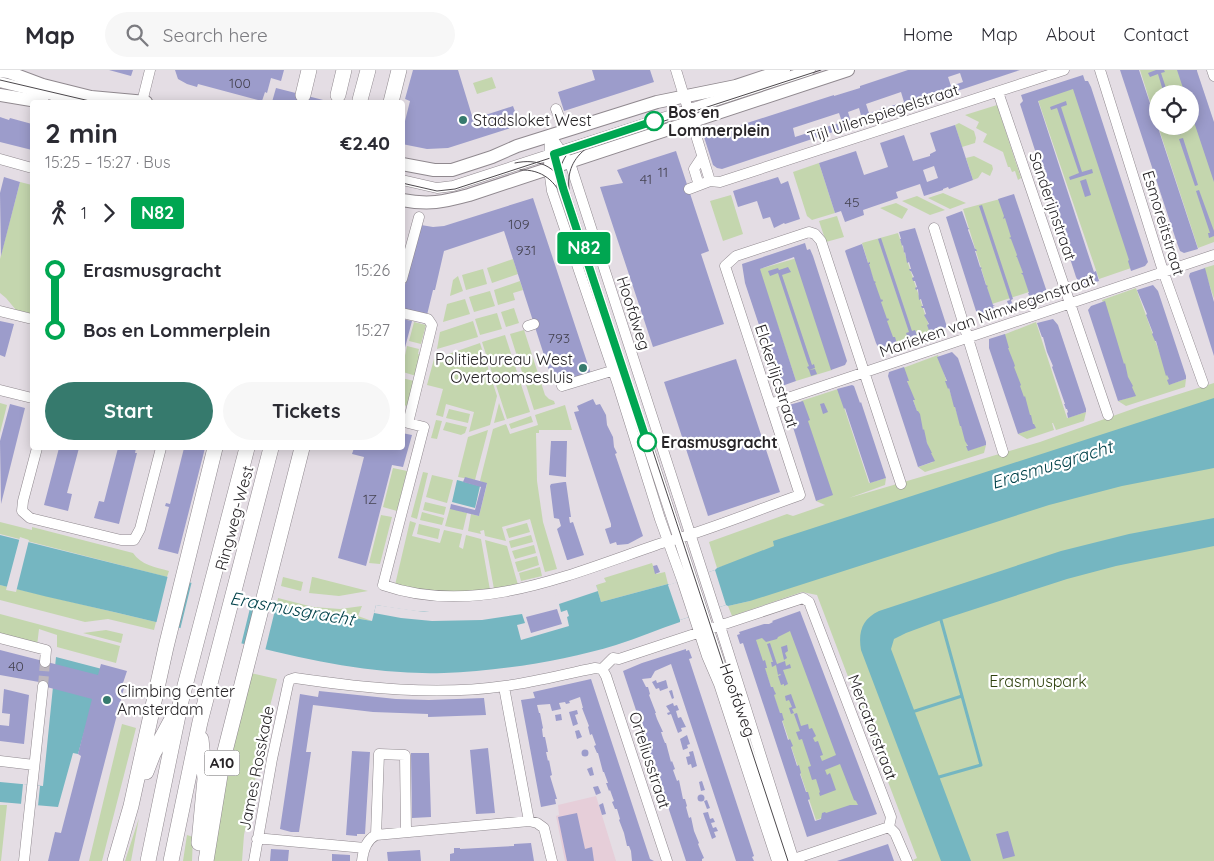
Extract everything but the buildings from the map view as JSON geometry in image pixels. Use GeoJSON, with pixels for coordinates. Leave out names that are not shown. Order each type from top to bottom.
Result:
{"type":"FeatureCollection","features":[{"type":"Feature","properties":{"kind":"highway"},"geometry":{"type":"LineString","coordinates":[[303,95],[309,70]]}},
{"type":"Feature","properties":{"kind":"highway"},"geometry":{"type":"LineString","coordinates":[[338,95],[344,70]]}},
{"type":"Feature","properties":{"kind":"highway"},"geometry":{"type":"LineString","coordinates":[[360,100],[368,70]]}},
{"type":"Feature","properties":{"kind":"highway"},"geometry":{"type":"LineString","coordinates":[[392,100],[399,70]]}},
{"type":"Feature","properties":{"kind":"highway"},"geometry":{"type":"LineString","coordinates":[[115,861],[131,806],[186,560],[214,450]]}},
{"type":"Feature","properties":{"kind":"highway","name":"Ringweg-West"},"geometry":{"type":"LineString","coordinates":[[148,861],[182,701],[246,450]]}},
{"type":"Feature","properties":{"kind":"highway","name":"Ringweg-West"},"geometry":{"type":"LineString","coordinates":[[171,861],[200,722],[270,450]]}},
{"type":"Feature","properties":{"kind":"highway","name":"A10"},"geometry":{"type":"LineString","coordinates":[[206,861],[222,763],[301,450]]}},
{"type":"Feature","properties":{"kind":"highway"},"geometry":{"type":"LineString","coordinates":[[131,806],[153,754],[182,701]]}},
{"type":"Feature","properties":{"kind":"highway","name":"A10"},"geometry":{"type":"LineString","coordinates":[[198,861],[205,778],[200,722]]}},
{"type":"Feature","properties":{"kind":"main road"},"geometry":{"type":"LineString","coordinates":[[405,165],[434,170],[452,170],[550,135],[657,102],[736,86],[784,70]]}},
{"type":"Feature","properties":{"kind":"main road"},"geometry":{"type":"LineString","coordinates":[[405,201],[440,203],[554,159],[570,162],[848,70]]}},
{"type":"Feature","properties":{"kind":"main road"},"geometry":{"type":"LineString","coordinates":[[0,71],[8,72],[42,85],[91,97],[123,100]]}},
{"type":"Feature","properties":{"kind":"main road"},"geometry":{"type":"LineString","coordinates":[[0,95],[30,100]]}},
{"type":"Feature","properties":{"kind":"street"},"geometry":{"type":"LineString","coordinates":[[144,100],[150,70]]}},
{"type":"Feature","properties":{"kind":"street"},"geometry":{"type":"LineString","coordinates":[[676,70],[710,181]]}},
{"type":"Feature","properties":{"kind":"street"},"geometry":{"type":"LineString","coordinates":[[405,181],[445,188],[554,159],[688,109],[810,70]]}},
{"type":"Feature","properties":{"kind":"street","name":"Tijl Uilenspiegelstraat"},"geometry":{"type":"LineString","coordinates":[[702,157],[694,170],[693,187],[710,181],[720,182],[1064,70]]}},
{"type":"Feature","properties":{"kind":"street","name":"Esmoreitstraat"},"geometry":{"type":"LineString","coordinates":[[1100,70],[1162,271],[1203,383]]}},
{"type":"Feature","properties":{"kind":"street"},"geometry":{"type":"LineString","coordinates":[[1212,70],[1214,76]]}},
{"type":"Feature","properties":{"kind":"street"},"geometry":{"type":"LineString","coordinates":[[0,82],[72,100]]}},
{"type":"Feature","properties":{"kind":"street","name":"Sanderijnstraat"},"geometry":{"type":"LineString","coordinates":[[998,92],[1108,416]]}},
{"type":"Feature","properties":{"kind":"street"},"geometry":{"type":"LineString","coordinates":[[556,108],[561,122]]}},
{"type":"Feature","properties":{"kind":"street","name":"Hoofdweg"},"geometry":{"type":"LineString","coordinates":[[550,135],[554,159],[552,191],[679,538],[696,622],[704,632],[790,860]]}},
{"type":"Feature","properties":{"kind":"street"},"geometry":{"type":"LineString","coordinates":[[0,159],[30,167]]}},
{"type":"Feature","properties":{"kind":"street","name":"Hoofdweg"},"geometry":{"type":"LineString","coordinates":[[570,162],[635,364],[694,533],[702,574],[720,626],[790,860]]}},
{"type":"Feature","properties":{"kind":"street"},"geometry":{"type":"LineString","coordinates":[[405,268],[419,217]]}},
{"type":"Feature","properties":{"kind":"street"},"geometry":{"type":"LineString","coordinates":[[934,228],[1003,452]]}},
{"type":"Feature","properties":{"kind":"street","name":"Elckerlijcstraat"},"geometry":{"type":"LineString","coordinates":[[694,533],[800,495],[725,266],[736,256],[809,232],[815,234],[822,244],[864,372]]}},
{"type":"Feature","properties":{"kind":"street","name":"Marieken van Nimwegenstraat"},"geometry":{"type":"LineString","coordinates":[[770,404],[1214,255]]}},
{"type":"Feature","properties":{"kind":"street"},"geometry":{"type":"LineString","coordinates":[[0,311],[30,318]]}},
{"type":"Feature","properties":{"kind":"street"},"geometry":{"type":"LineString","coordinates":[[405,314],[426,318],[431,322],[424,361],[408,423],[424,427],[383,584],[404,592],[451,598],[492,593],[532,586],[586,570],[694,533]]}},
{"type":"Feature","properties":{"kind":"street"},"geometry":{"type":"LineString","coordinates":[[562,386],[635,364]]}},
{"type":"Feature","properties":{"kind":"street","name":"Hoofdweg"},"geometry":{"type":"LineString","coordinates":[[618,369],[667,541],[703,612],[704,632],[719,684],[777,861]]}},
{"type":"Feature","properties":{"kind":"street"},"geometry":{"type":"LineString","coordinates":[[864,372],[901,484]]}},
{"type":"Feature","properties":{"kind":"street"},"geometry":{"type":"LineString","coordinates":[[0,390],[30,398]]}},
{"type":"Feature","properties":{"kind":"street"},"geometry":{"type":"LineString","coordinates":[[36,450],[23,501],[22,512],[30,518],[120,540],[134,540],[140,529],[160,450]]}},
{"type":"Feature","properties":{"kind":"street","name":"Mercatorstraat"},"geometry":{"type":"LineString","coordinates":[[720,626],[803,598],[809,602],[891,817],[889,827],[895,833],[907,861]]}},
{"type":"Feature","properties":{"kind":"street"},"geometry":{"type":"LineString","coordinates":[[529,821],[504,687],[592,668],[602,670],[613,658],[619,659],[720,626]]}},
{"type":"Feature","properties":{"kind":"street"},"geometry":{"type":"LineString","coordinates":[[0,638],[46,650],[45,662]]}},
{"type":"Feature","properties":{"kind":"street","name":"Orteliusstraat"},"geometry":{"type":"LineString","coordinates":[[602,670],[606,676],[667,861]]}},
{"type":"Feature","properties":{"kind":"street","name":"James Rosskade"},"geometry":{"type":"LineString","coordinates":[[254,861],[289,680],[296,678],[396,690],[504,687]]}},
{"type":"Feature","properties":{"kind":"street"},"geometry":{"type":"LineString","coordinates":[[24,861],[42,686]]}},
{"type":"Feature","properties":{"kind":"street"},"geometry":{"type":"LineString","coordinates":[[376,835],[379,754],[405,755],[406,832]]}},
{"type":"Feature","properties":{"kind":"street"},"geometry":{"type":"LineString","coordinates":[[0,761],[34,765]]}},
{"type":"Feature","properties":{"kind":"street"},"geometry":{"type":"LineString","coordinates":[[362,861],[370,838],[376,835],[529,821],[537,823],[544,828],[552,861]]}},
{"type":"Feature","properties":{"kind":"street"},"geometry":{"type":"LineString","coordinates":[[790,860],[889,827]]}},
{"type":"Feature","properties":{"kind":"street"},"geometry":{"type":"LineString","coordinates":[[257,840],[266,838],[365,848]]}},
{"type":"Feature","properties":{"kind":"shaded area"},"geometry":{"type":"Polygon","coordinates":[[[596,796],[616,861],[565,861],[556,816],[559,815],[558,805],[596,796]]]}},
{"type":"Feature","properties":{"kind":"green space"},"geometry":{"type":"Polygon","coordinates":[[[1140,70],[1178,70],[1183,85],[1149,85],[1149,99],[1140,70]]]}},
{"type":"Feature","properties":{"kind":"green space"},"geometry":{"type":"Polygon","coordinates":[[[492,77],[496,88],[477,94],[473,83],[492,77]]]}},
{"type":"Feature","properties":{"kind":"green space"},"geometry":{"type":"Polygon","coordinates":[[[1073,86],[1134,267],[1099,279],[1037,97],[1073,86]]]}},
{"type":"Feature","properties":{"kind":"green space"},"geometry":{"type":"Polygon","coordinates":[[[997,105],[1021,178],[1018,180],[1015,171],[1012,172],[1010,167],[1008,167],[1003,152],[983,142],[987,134],[976,128],[979,122],[965,115],[997,105]]]}},
{"type":"Feature","properties":{"kind":"green space"},"geometry":{"type":"Polygon","coordinates":[[[959,123],[974,131],[975,143],[962,147],[955,125],[959,123]]]}},
{"type":"Feature","properties":{"kind":"green space"},"geometry":{"type":"Polygon","coordinates":[[[1199,133],[1214,177],[1214,242],[1198,248],[1161,135],[1199,135],[1199,133]]]}},
{"type":"Feature","properties":{"kind":"green space"},"geometry":{"type":"Polygon","coordinates":[[[974,156],[992,165],[993,169],[990,176],[982,172],[978,178],[973,180],[966,158],[974,156]]]}},
{"type":"Feature","properties":{"kind":"green space"},"geometry":{"type":"Polygon","coordinates":[[[819,163],[835,213],[812,220],[807,216],[793,172],[819,163]]]}},
{"type":"Feature","properties":{"kind":"green space"},"geometry":{"type":"Polygon","coordinates":[[[20,182],[30,184],[30,314],[16,310],[0,293],[0,259],[20,182]]]}},
{"type":"Feature","properties":{"kind":"green space"},"geometry":{"type":"Polygon","coordinates":[[[943,193],[966,203],[950,209],[928,198],[943,193]]]}},
{"type":"Feature","properties":{"kind":"green space"},"geometry":{"type":"Polygon","coordinates":[[[731,195],[743,234],[723,241],[710,201],[731,195]]]}},
{"type":"Feature","properties":{"kind":"green space"},"geometry":{"type":"Polygon","coordinates":[[[917,196],[945,210],[930,215],[902,201],[917,196]]]}},
{"type":"Feature","properties":{"kind":"green space"},"geometry":{"type":"Polygon","coordinates":[[[1000,199],[1029,292],[992,304],[963,209],[1000,199]]]}},
{"type":"Feature","properties":{"kind":"green space"},"geometry":{"type":"Polygon","coordinates":[[[896,203],[908,209],[902,219],[880,208],[896,203]]]}},
{"type":"Feature","properties":{"kind":"green space"},"geometry":{"type":"Polygon","coordinates":[[[837,216],[844,237],[826,242],[819,221],[837,216]]]}},
{"type":"Feature","properties":{"kind":"green space"},"geometry":{"type":"Polygon","coordinates":[[[898,233],[932,335],[894,348],[862,243],[898,233]]]}},
{"type":"Feature","properties":{"kind":"green space"},"geometry":{"type":"Polygon","coordinates":[[[797,258],[832,370],[796,381],[759,269],[797,258]]]}},
{"type":"Feature","properties":{"kind":"green space"},"geometry":{"type":"Polygon","coordinates":[[[513,259],[518,274],[492,283],[487,268],[513,259]]]}},
{"type":"Feature","properties":{"kind":"green space"},"geometry":{"type":"Polygon","coordinates":[[[1214,265],[1214,299],[1204,268],[1214,265]]]}},
{"type":"Feature","properties":{"kind":"green space"},"geometry":{"type":"Polygon","coordinates":[[[483,269],[487,284],[466,290],[462,275],[483,269]]]}},
{"type":"Feature","properties":{"kind":"green space"},"geometry":{"type":"Polygon","coordinates":[[[458,276],[463,291],[450,296],[453,280],[458,276]]]}},
{"type":"Feature","properties":{"kind":"green space"},"geometry":{"type":"Polygon","coordinates":[[[520,281],[523,290],[513,293],[515,300],[498,305],[494,290],[520,281]]]}},
{"type":"Feature","properties":{"kind":"green space"},"geometry":{"type":"Polygon","coordinates":[[[1136,288],[1171,384],[1186,379],[1185,387],[1126,406],[1118,401],[1134,396],[1102,300],[1136,288]]]}},
{"type":"Feature","properties":{"kind":"green space"},"geometry":{"type":"Polygon","coordinates":[[[490,291],[495,306],[474,312],[469,297],[490,291]]]}},
{"type":"Feature","properties":{"kind":"green space"},"geometry":{"type":"Polygon","coordinates":[[[465,299],[470,314],[443,322],[447,304],[465,299]]]}},
{"type":"Feature","properties":{"kind":"green space"},"geometry":{"type":"Polygon","coordinates":[[[514,308],[519,323],[506,327],[501,312],[514,308]]]}},
{"type":"Feature","properties":{"kind":"green space"},"geometry":{"type":"Polygon","coordinates":[[[497,313],[502,329],[480,335],[475,319],[497,313]]]}},
{"type":"Feature","properties":{"kind":"green space"},"geometry":{"type":"Polygon","coordinates":[[[473,321],[478,337],[437,349],[440,332],[473,321]]]}},
{"type":"Feature","properties":{"kind":"green space"},"geometry":{"type":"Polygon","coordinates":[[[414,322],[426,325],[421,344],[409,341],[414,322]]]}},
{"type":"Feature","properties":{"kind":"green space"},"geometry":{"type":"Polygon","coordinates":[[[1036,322],[1067,418],[1086,412],[1084,421],[1056,430],[1052,423],[1054,430],[1027,439],[1018,434],[1032,429],[1003,335],[1036,322]]]}},
{"type":"Feature","properties":{"kind":"green space"},"geometry":{"type":"Polygon","coordinates":[[[524,330],[545,395],[554,401],[555,404],[534,410],[510,334],[524,330]]]}},
{"type":"Feature","properties":{"kind":"green space"},"geometry":{"type":"Polygon","coordinates":[[[505,335],[530,412],[507,419],[482,342],[505,335]]]}},
{"type":"Feature","properties":{"kind":"green space"},"geometry":{"type":"Polygon","coordinates":[[[480,343],[497,396],[490,425],[469,432],[474,412],[446,404],[443,417],[436,415],[443,389],[427,385],[434,359],[480,343]]]}},
{"type":"Feature","properties":{"kind":"green space"},"geometry":{"type":"Polygon","coordinates":[[[407,346],[419,349],[418,354],[421,355],[416,376],[405,373],[407,346]]]}},
{"type":"Feature","properties":{"kind":"green space"},"geometry":{"type":"Polygon","coordinates":[[[938,355],[969,450],[986,445],[984,453],[925,472],[918,467],[933,462],[903,368],[938,355]]]}},
{"type":"Feature","properties":{"kind":"green space"},"geometry":{"type":"Polygon","coordinates":[[[405,379],[414,381],[408,406],[405,405],[405,379]]]}},
{"type":"Feature","properties":{"kind":"green space"},"geometry":{"type":"Polygon","coordinates":[[[1214,383],[1214,410],[717,568],[709,542],[787,514],[793,516],[825,505],[816,501],[831,495],[801,401],[838,389],[869,483],[886,478],[885,485],[849,498],[1040,442],[1141,406],[1214,383]]]}},
{"type":"Feature","properties":{"kind":"green space"},"geometry":{"type":"Polygon","coordinates":[[[0,403],[7,405],[0,433],[0,403]]]}},
{"type":"Feature","properties":{"kind":"green space"},"geometry":{"type":"Polygon","coordinates":[[[499,403],[505,420],[494,423],[499,403]]]}},
{"type":"Feature","properties":{"kind":"green space"},"geometry":{"type":"Polygon","coordinates":[[[565,405],[572,430],[539,430],[539,433],[536,433],[537,481],[543,522],[557,569],[545,572],[530,519],[502,527],[506,541],[485,536],[484,530],[480,531],[481,534],[468,531],[471,514],[479,516],[487,484],[480,481],[493,429],[506,424],[510,434],[538,425],[535,415],[565,405]]]}},
{"type":"Feature","properties":{"kind":"green space"},"geometry":{"type":"Polygon","coordinates":[[[449,409],[470,414],[468,423],[446,418],[449,409]]]}},
{"type":"Feature","properties":{"kind":"green space"},"geometry":{"type":"Polygon","coordinates":[[[531,416],[533,422],[511,429],[509,424],[531,416]]]}},
{"type":"Feature","properties":{"kind":"green space"},"geometry":{"type":"Polygon","coordinates":[[[436,420],[442,421],[437,439],[431,438],[436,420]]]}},
{"type":"Feature","properties":{"kind":"green space"},"geometry":{"type":"Polygon","coordinates":[[[446,422],[467,427],[465,433],[461,435],[443,430],[446,422]]]}},
{"type":"Feature","properties":{"kind":"green space"},"geometry":{"type":"Polygon","coordinates":[[[488,430],[475,480],[458,477],[468,437],[488,430]]]}},
{"type":"Feature","properties":{"kind":"green space","name":"Erasmuspark"},"geometry":{"type":"Polygon","coordinates":[[[1214,458],[1214,861],[914,861],[917,858],[817,595],[802,592],[732,616],[728,606],[750,601],[806,565],[1214,458]]]}},
{"type":"Feature","properties":{"kind":"green space"},"geometry":{"type":"Polygon","coordinates":[[[393,468],[407,471],[397,511],[383,507],[393,468]]]}},
{"type":"Feature","properties":{"kind":"green space"},"geometry":{"type":"Polygon","coordinates":[[[423,472],[428,473],[417,519],[411,517],[423,472]]]}},
{"type":"Feature","properties":{"kind":"green space"},"geometry":{"type":"Polygon","coordinates":[[[432,475],[453,480],[447,503],[426,497],[432,475]]]}},
{"type":"Feature","properties":{"kind":"green space"},"geometry":{"type":"Polygon","coordinates":[[[425,502],[446,507],[444,515],[423,510],[425,502]]]}},
{"type":"Feature","properties":{"kind":"green space"},"geometry":{"type":"Polygon","coordinates":[[[450,508],[467,513],[463,530],[445,526],[450,508]]]}},
{"type":"Feature","properties":{"kind":"green space"},"geometry":{"type":"Polygon","coordinates":[[[422,512],[444,518],[442,525],[420,520],[422,512]]]}},
{"type":"Feature","properties":{"kind":"green space"},"geometry":{"type":"Polygon","coordinates":[[[381,515],[392,517],[380,564],[369,563],[381,515]]]}},
{"type":"Feature","properties":{"kind":"green space"},"geometry":{"type":"Polygon","coordinates":[[[410,521],[416,523],[412,536],[440,543],[444,530],[462,534],[459,547],[463,549],[466,535],[481,539],[490,590],[425,591],[395,585],[410,521]]]}},
{"type":"Feature","properties":{"kind":"green space"},"geometry":{"type":"Polygon","coordinates":[[[0,522],[32,530],[32,527],[133,553],[144,563],[169,571],[167,577],[0,534],[0,522]]]}},
{"type":"Feature","properties":{"kind":"green space"},"geometry":{"type":"Polygon","coordinates":[[[527,523],[530,532],[509,538],[506,529],[527,523]]]}},
{"type":"Feature","properties":{"kind":"green space"},"geometry":{"type":"Polygon","coordinates":[[[419,524],[440,529],[438,539],[417,534],[419,524]]]}},
{"type":"Feature","properties":{"kind":"green space"},"geometry":{"type":"Polygon","coordinates":[[[531,535],[533,542],[511,548],[509,541],[531,535]]]}},
{"type":"Feature","properties":{"kind":"green space"},"geometry":{"type":"Polygon","coordinates":[[[485,540],[507,546],[518,585],[494,589],[485,540]]]}},
{"type":"Feature","properties":{"kind":"green space"},"geometry":{"type":"Polygon","coordinates":[[[534,545],[536,553],[515,559],[512,551],[534,545]]]}},
{"type":"Feature","properties":{"kind":"green space"},"geometry":{"type":"Polygon","coordinates":[[[537,556],[539,565],[518,572],[515,562],[537,556]]]}},
{"type":"Feature","properties":{"kind":"green space"},"geometry":{"type":"Polygon","coordinates":[[[652,563],[656,574],[665,572],[668,584],[601,602],[596,585],[606,582],[604,578],[652,563]]]}},
{"type":"Feature","properties":{"kind":"green space"},"geometry":{"type":"Polygon","coordinates":[[[540,567],[542,576],[521,581],[519,573],[540,567]]]}},
{"type":"Feature","properties":{"kind":"green space"},"geometry":{"type":"Polygon","coordinates":[[[283,577],[303,582],[301,591],[281,586],[283,577]]]}},
{"type":"Feature","properties":{"kind":"green space"},"geometry":{"type":"Polygon","coordinates":[[[312,577],[368,591],[339,596],[309,593],[312,577]]]}},
{"type":"Feature","properties":{"kind":"green space"},"geometry":{"type":"Polygon","coordinates":[[[0,585],[156,622],[154,630],[108,619],[85,622],[0,600],[0,585]]]}},
{"type":"Feature","properties":{"kind":"green space"},"geometry":{"type":"Polygon","coordinates":[[[278,598],[313,607],[340,609],[362,606],[358,616],[372,621],[288,607],[277,604],[278,598]]]}},
{"type":"Feature","properties":{"kind":"green space"},"geometry":{"type":"Polygon","coordinates":[[[0,614],[120,646],[116,663],[57,647],[57,635],[39,629],[37,646],[0,636],[0,614]]]}},
{"type":"Feature","properties":{"kind":"green space"},"geometry":{"type":"Polygon","coordinates":[[[791,627],[859,806],[816,820],[755,640],[791,627]]]}},
{"type":"Feature","properties":{"kind":"green space"},"geometry":{"type":"Polygon","coordinates":[[[106,630],[123,634],[121,643],[83,633],[106,630]]]}},
{"type":"Feature","properties":{"kind":"green space"},"geometry":{"type":"Polygon","coordinates":[[[251,673],[277,679],[244,835],[242,861],[212,861],[225,777],[251,673]]]}},
{"type":"Feature","properties":{"kind":"green space"},"geometry":{"type":"Polygon","coordinates":[[[122,724],[136,728],[102,861],[89,861],[122,724]]]}},
{"type":"Feature","properties":{"kind":"green space"},"geometry":{"type":"Polygon","coordinates":[[[0,805],[7,805],[1,861],[0,861],[0,805]]]}},
{"type":"Feature","properties":{"kind":"green space"},"geometry":{"type":"Polygon","coordinates":[[[139,818],[131,861],[125,861],[139,818]]]}},
{"type":"Feature","properties":{"kind":"green space"},"geometry":{"type":"Polygon","coordinates":[[[187,835],[193,837],[192,861],[183,861],[187,835]]]}},
{"type":"Feature","properties":{"kind":"water"},"geometry":{"type":"Polygon","coordinates":[[[1214,398],[1214,468],[1122,486],[1049,505],[750,601],[726,605],[680,620],[680,622],[616,645],[575,656],[531,664],[444,673],[411,673],[345,666],[280,653],[0,585],[0,535],[288,607],[372,621],[376,605],[416,611],[457,613],[497,611],[537,603],[596,585],[601,602],[669,585],[715,570],[774,546],[773,541],[1214,398]]]}},
{"type":"Feature","properties":{"kind":"water"},"geometry":{"type":"Polygon","coordinates":[[[457,480],[480,486],[475,508],[452,502],[457,480]]]}},
{"type":"Feature","properties":{"kind":"water"},"geometry":{"type":"Polygon","coordinates":[[[1214,518],[1214,546],[1116,566],[1067,579],[941,620],[894,639],[891,649],[971,861],[941,861],[861,650],[860,637],[865,622],[879,611],[1061,551],[1129,534],[1214,518]]]}},
{"type":"Feature","properties":{"kind":"water"},"geometry":{"type":"Polygon","coordinates":[[[56,657],[102,669],[78,754],[73,753],[58,807],[0,802],[0,782],[43,786],[56,657]]]}},
{"type":"Feature","properties":{"kind":"pier"},"geometry":{"type":"Polygon","coordinates":[[[20,537],[29,540],[16,592],[6,590],[20,537]]]}},
{"type":"Feature","properties":{"kind":"pier"},"geometry":{"type":"Polygon","coordinates":[[[715,570],[726,605],[680,620],[668,585],[715,570]]]}},
{"type":"Feature","properties":{"kind":"pier"},"geometry":{"type":"Polygon","coordinates":[[[168,575],[189,580],[176,629],[156,624],[168,575]]]}},
{"type":"Feature","properties":{"kind":"pier"},"geometry":{"type":"Polygon","coordinates":[[[192,581],[253,596],[241,645],[180,630],[192,581]]]}},
{"type":"Feature","properties":{"kind":"pier"},"geometry":{"type":"Polygon","coordinates":[[[597,583],[598,591],[559,604],[561,612],[567,610],[569,626],[521,640],[517,625],[525,623],[522,614],[482,620],[432,621],[374,613],[376,605],[425,612],[477,612],[536,602],[597,583]]]}},
{"type":"Feature","properties":{"kind":"pier"},"geometry":{"type":"Polygon","coordinates":[[[257,597],[277,602],[265,651],[245,646],[257,597]]]}},
{"type":"Feature","properties":{"kind":"pier"},"geometry":{"type":"Polygon","coordinates":[[[23,784],[40,786],[38,806],[21,804],[23,784]]]}},
{"type":"Feature","properties":{"kind":"waterway"},"geometry":{"type":"LineString","coordinates":[[915,711],[962,696],[941,620]]}},
{"type":"Feature","properties":{"kind":"waterway"},"geometry":{"type":"LineString","coordinates":[[939,777],[981,765],[962,696]]}},
{"type":"Feature","properties":{"kind":"tunnel"},"geometry":{"type":"LineString","coordinates":[[43,686],[45,662]]}},
{"type":"Feature","properties":{"kind":"tram line"},"geometry":{"type":"LineString","coordinates":[[405,184],[437,191],[455,189],[821,70]]}},
{"type":"Feature","properties":{"kind":"tram line"},"geometry":{"type":"LineString","coordinates":[[0,80],[85,100]]}},
{"type":"Feature","properties":{"kind":"tram line"},"geometry":{"type":"LineString","coordinates":[[559,180],[559,173],[566,156],[586,140]]}},
{"type":"Feature","properties":{"kind":"tram line"},"geometry":{"type":"LineString","coordinates":[[569,189],[569,177],[572,166],[578,156],[587,148]]}},
{"type":"Feature","properties":{"kind":"tram line"},"geometry":{"type":"LineString","coordinates":[[515,163],[531,162],[545,165],[557,174],[566,187],[788,861]]}},
{"type":"Feature","properties":{"kind":"tram line"},"geometry":{"type":"LineString","coordinates":[[520,170],[535,172],[547,178],[557,188],[564,201]]}},
{"type":"Feature","properties":{"kind":"bus line","name":"N82"},"geometry":{"type":"LineString","coordinates":[[647,442],[563,188],[554,154],[654,121]]}},
{"type":"Feature","properties":{"kind":"place","name":"Stadsloket West"},"geometry":{"type":"Point","coordinates":[463,120]}},
{"type":"Feature","properties":{"kind":"place","name":"Bos en Lommerplein"},"geometry":{"type":"Point","coordinates":[654,121]}},
{"type":"Feature","properties":{"kind":"place","name":"Politiebureau West Overtoomsesluis"},"geometry":{"type":"Point","coordinates":[583,368]}},
{"type":"Feature","properties":{"kind":"place","name":"Erasmusgracht"},"geometry":{"type":"Point","coordinates":[647,442]}},
{"type":"Feature","properties":{"kind":"place","name":"Climbing Center Amsterdam"},"geometry":{"type":"Point","coordinates":[107,700]}}]}
